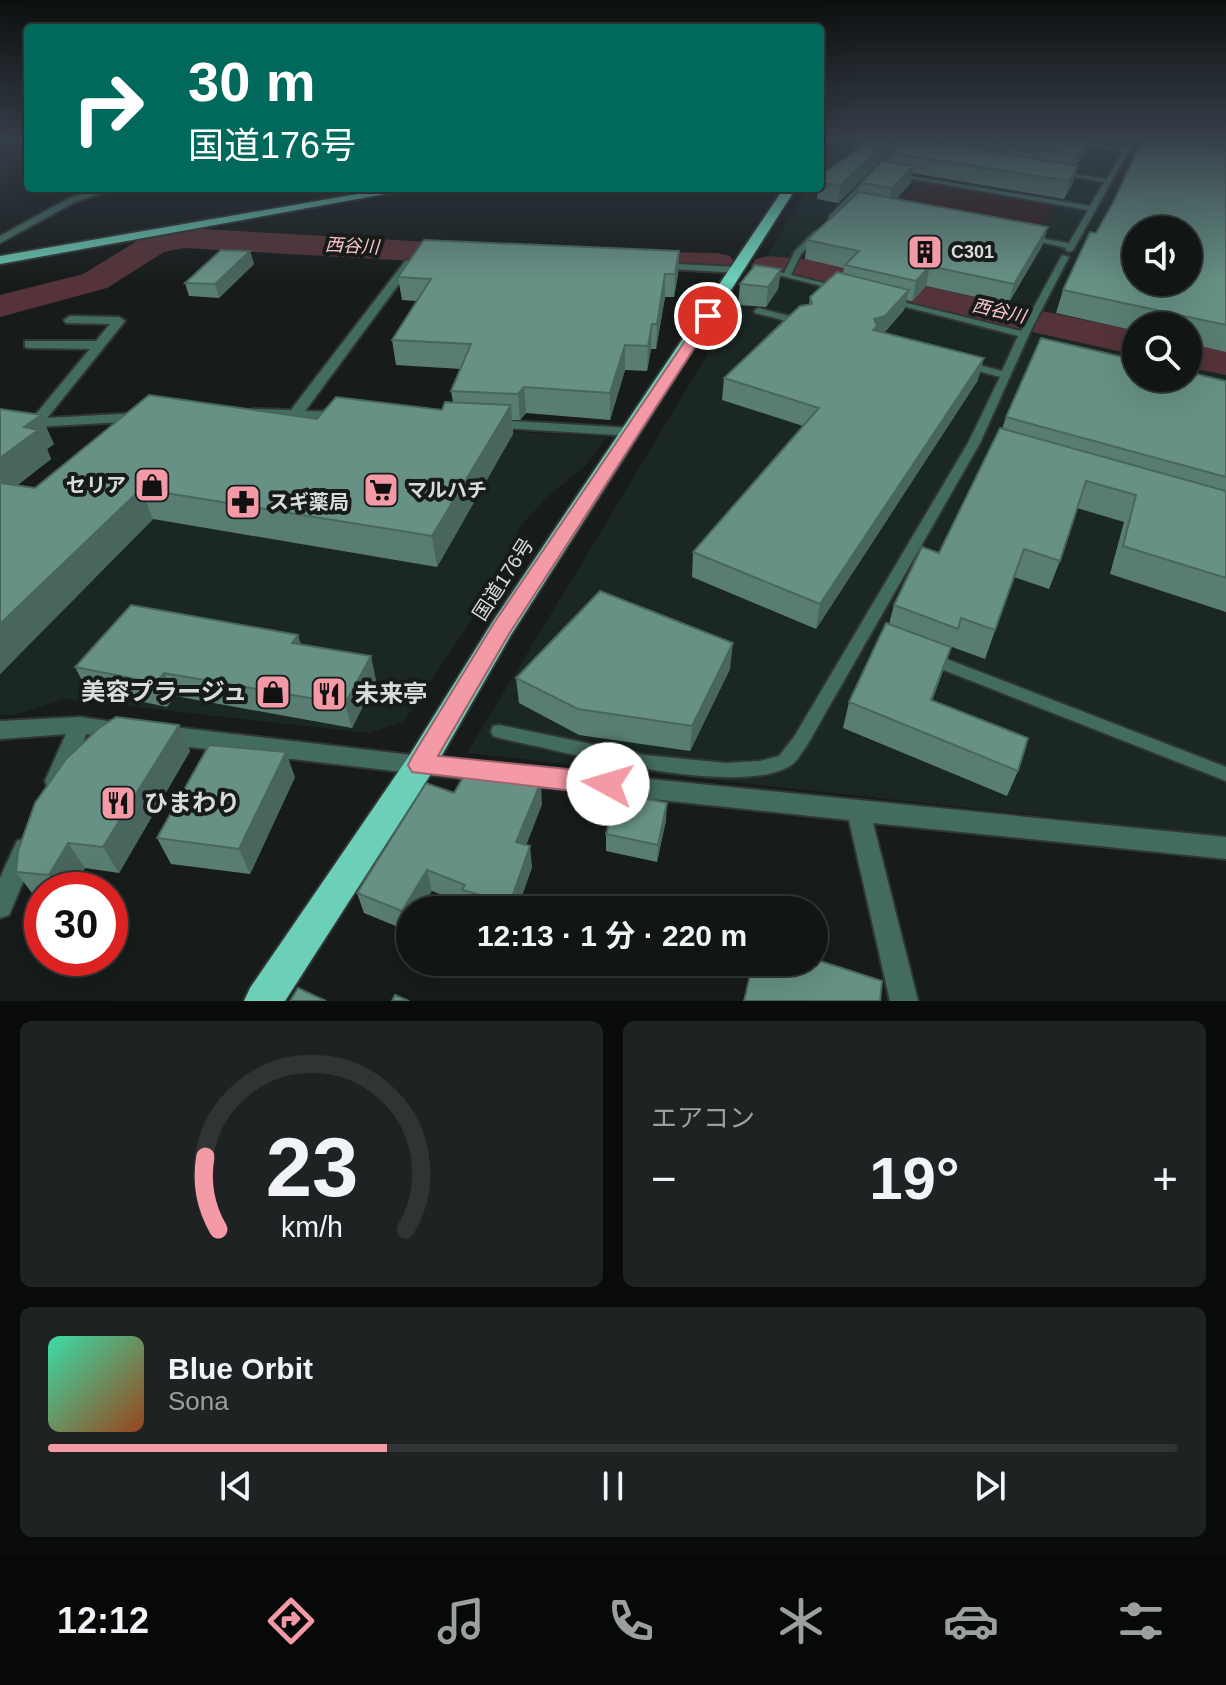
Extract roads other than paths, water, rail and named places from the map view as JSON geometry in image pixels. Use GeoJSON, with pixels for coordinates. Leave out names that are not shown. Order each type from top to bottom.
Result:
{"type":"FeatureCollection","features":[{"type":"Feature","properties":{"kind":"highway","name":"国道176号"},"geometry":{"type":"LineString","coordinates":[[263,1001],[420,765],[502,628],[788,192]]}},
{"type":"Feature","properties":{"kind":"main road"},"geometry":{"type":"LineString","coordinates":[[0,260],[389,192]]}},
{"type":"Feature","properties":{"kind":"street"},"geometry":{"type":"LineString","coordinates":[[0,240],[72,200],[99,192]]}},
{"type":"Feature","properties":{"kind":"street"},"geometry":{"type":"LineString","coordinates":[[295,414],[415,256]]}},
{"type":"Feature","properties":{"kind":"street"},"geometry":{"type":"LineString","coordinates":[[651,266],[739,270]]}},
{"type":"Feature","properties":{"kind":"street"},"geometry":{"type":"LineString","coordinates":[[35,424],[119,321],[70,320]]}},
{"type":"Feature","properties":{"kind":"street"},"geometry":{"type":"LineString","coordinates":[[29,344],[98,345]]}},
{"type":"Feature","properties":{"kind":"street"},"geometry":{"type":"LineString","coordinates":[[240,412],[356,417]]}},
{"type":"Feature","properties":{"kind":"street"},"geometry":{"type":"LineString","coordinates":[[0,425],[151,416]]}},
{"type":"Feature","properties":{"kind":"street"},"geometry":{"type":"LineString","coordinates":[[479,424],[632,432]]}},
{"type":"Feature","properties":{"kind":"street"},"geometry":{"type":"LineString","coordinates":[[0,906],[80,725]]}},
{"type":"Feature","properties":{"kind":"street"},"geometry":{"type":"LineString","coordinates":[[0,730],[80,725],[977,825],[1226,848]]}},
{"type":"Feature","properties":{"kind":"street"},"geometry":{"type":"LineString","coordinates":[[858,810],[904,1001]]}},
{"type":"Feature","properties":{"kind":"lane"},"geometry":{"type":"LineString","coordinates":[[788,274],[798,253],[863,187]]}},
{"type":"Feature","properties":{"kind":"lane"},"geometry":{"type":"LineString","coordinates":[[963,187],[1093,209]]}},
{"type":"Feature","properties":{"kind":"lane"},"geometry":{"type":"LineString","coordinates":[[499,731],[635,759],[710,767],[740,770],[784,761],[871,635],[982,446],[1005,375],[1027,338],[1038,308],[1106,187]]}},
{"type":"Feature","properties":{"kind":"lane"},"geometry":{"type":"LineString","coordinates":[[847,203],[862,206]]}},
{"type":"Feature","properties":{"kind":"lane"},"geometry":{"type":"LineString","coordinates":[[1012,234],[1069,251]]}},
{"type":"Feature","properties":{"kind":"lane"},"geometry":{"type":"LineString","coordinates":[[774,273],[788,274],[846,291]]}},
{"type":"Feature","properties":{"kind":"lane"},"geometry":{"type":"LineString","coordinates":[[875,298],[1027,338]]}},
{"type":"Feature","properties":{"kind":"lane"},"geometry":{"type":"LineString","coordinates":[[758,311],[802,322]]}},
{"type":"Feature","properties":{"kind":"lane"},"geometry":{"type":"LineString","coordinates":[[948,360],[1005,375]]}},
{"type":"Feature","properties":{"kind":"lane"},"geometry":{"type":"LineString","coordinates":[[922,655],[1226,774]]}},
{"type":"Feature","properties":{"kind":"waterway","name":"西谷川"},"geometry":{"type":"LineString","coordinates":[[0,306],[95,281],[153,245],[184,238],[483,255]]}},
{"type":"Feature","properties":{"kind":"waterway","name":"西谷川"},"geometry":{"type":"LineString","coordinates":[[611,261],[718,263]]}},
{"type":"Feature","properties":{"kind":"waterway","name":"西谷川"},"geometry":{"type":"LineString","coordinates":[[768,266],[825,271],[875,286],[1122,340]]}},
{"type":"Feature","properties":{"kind":"waterway","name":"西谷川"},"geometry":{"type":"LineString","coordinates":[[1202,358],[1226,363]]}},
{"type":"Feature","properties":{"kind":"place","name":"C301"},"geometry":{"type":"Point","coordinates":[925,252]}},
{"type":"Feature","properties":{"kind":"place","name":"セリア"},"geometry":{"type":"Point","coordinates":[152,485]}},
{"type":"Feature","properties":{"kind":"place","name":"マルハチ"},"geometry":{"type":"Point","coordinates":[381,490]}},
{"type":"Feature","properties":{"kind":"place","name":"スギ薬局"},"geometry":{"type":"Point","coordinates":[243,502]}},
{"type":"Feature","properties":{"kind":"place","name":"美容プラージュ"},"geometry":{"type":"Point","coordinates":[273,692]}},
{"type":"Feature","properties":{"kind":"place","name":"未来亭"},"geometry":{"type":"Point","coordinates":[329,694]}},
{"type":"Feature","properties":{"kind":"place","name":"ひまわり"},"geometry":{"type":"Point","coordinates":[118,803]}}]}
